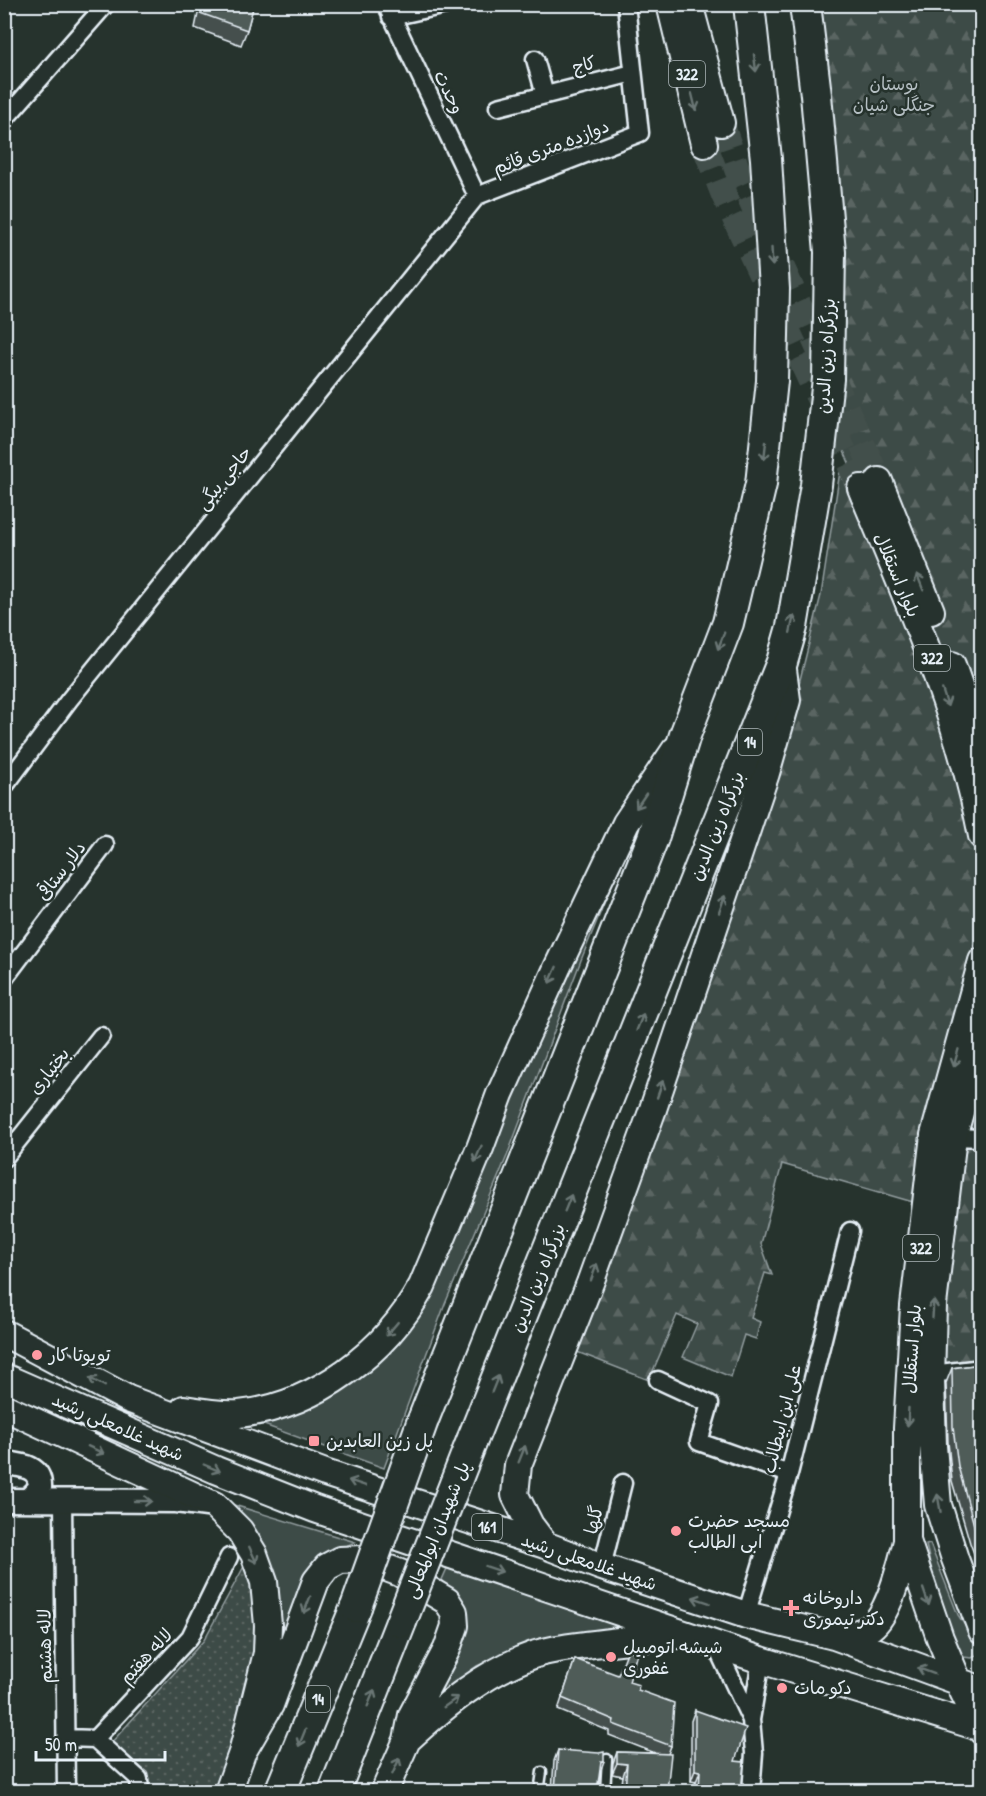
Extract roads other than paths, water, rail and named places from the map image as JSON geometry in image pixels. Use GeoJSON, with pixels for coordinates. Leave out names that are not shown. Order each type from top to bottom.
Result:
{"type":"FeatureCollection","features":[{"type":"Feature","properties":{"kind":"highway","name":"14"},"geometry":{"type":"LineString","coordinates":[[280,1791],[356,1606],[423,1420],[653,838],[685,735],[728,622],[761,484],[772,381],[774,290],[767,171],[749,4]]}},
{"type":"Feature","properties":{"kind":"highway","name":"بزرگراه زین الدین"},"geometry":{"type":"LineString","coordinates":[[473,1438],[782,662],[792,627],[816,485],[828,380],[830,252],[816,94],[805,4]]}},
{"type":"Feature","properties":{"kind":"highway","name":"پل شهیدان ابوالمعالی"},"geometry":{"type":"LineString","coordinates":[[334,1791],[473,1438]]}},
{"type":"Feature","properties":{"kind":"main road","name":"322"},"geometry":{"type":"LineString","coordinates":[[670,4],[704,144]]}},
{"type":"Feature","properties":{"kind":"main road","name":"322"},"geometry":{"type":"LineString","coordinates":[[689,4],[721,123]]}},
{"type":"Feature","properties":{"kind":"main road","name":"بلوار استقلال"},"geometry":{"type":"LineString","coordinates":[[981,756],[972,720],[947,652],[870,484],[930,651],[960,744],[981,836]]}},
{"type":"Feature","properties":{"kind":"main road"},"geometry":{"type":"LineString","coordinates":[[545,1545],[530,1525],[515,1495],[518,1465],[590,1283],[653,1109],[766,773],[787,700],[782,662]]}},
{"type":"Feature","properties":{"kind":"main road"},"geometry":{"type":"LineString","coordinates":[[128,1399],[208,1413],[239,1414],[271,1407],[293,1401],[345,1372],[367,1355],[388,1334],[410,1307],[422,1286],[500,1094],[556,968],[626,823],[685,735]]}},
{"type":"Feature","properties":{"kind":"main road","name":"بلوار استقلال"},"geometry":{"type":"LineString","coordinates":[[981,961],[934,1135],[914,1317],[907,1428],[907,1541],[940,1638],[970,1687],[981,1729]]}},
{"type":"Feature","properties":{"kind":"main road","name":"بلوار استقلال"},"geometry":{"type":"LineString","coordinates":[[981,1035],[953,1137],[933,1305],[931,1374],[933,1446],[938,1505],[981,1631]]}},
{"type":"Feature","properties":{"kind":"main road","name":"شهید غلامعلی رشید"},"geometry":{"type":"LineString","coordinates":[[4,1333],[128,1399],[325,1473],[545,1545],[602,1567],[746,1615],[834,1636],[970,1687]]}},
{"type":"Feature","properties":{"kind":"main road","name":"شهید غلامعلی رشید"},"geometry":{"type":"LineString","coordinates":[[4,1377],[216,1470],[315,1509],[687,1635],[981,1729]]}},
{"type":"Feature","properties":{"kind":"main road"},"geometry":{"type":"LineString","coordinates":[[4,1407],[214,1505],[240,1531],[254,1554],[264,1582],[267,1601],[267,1653],[242,1753],[228,1791]]}},
{"type":"Feature","properties":{"kind":"main road"},"geometry":{"type":"LineString","coordinates":[[4,1463],[28,1466],[36,1472],[40,1479],[40,1488],[28,1500]]}},
{"type":"Feature","properties":{"kind":"main road"},"geometry":{"type":"LineString","coordinates":[[443,1551],[466,1540],[484,1526],[515,1495]]}},
{"type":"Feature","properties":{"kind":"main road"},"geometry":{"type":"LineString","coordinates":[[4,1500],[176,1501],[214,1505]]}},
{"type":"Feature","properties":{"kind":"main road"},"geometry":{"type":"LineString","coordinates":[[834,1636],[855,1634],[870,1628],[879,1618],[895,1586],[907,1541]]}},
{"type":"Feature","properties":{"kind":"main road"},"geometry":{"type":"LineString","coordinates":[[242,1753],[270,1705],[316,1581],[327,1567],[340,1560],[363,1559],[400,1573],[447,1601],[454,1612],[455,1626],[447,1649],[412,1715],[407,1740],[384,1791]]}},
{"type":"Feature","properties":{"kind":"main road"},"geometry":{"type":"LineString","coordinates":[[955,1559],[981,1603]]}},
{"type":"Feature","properties":{"kind":"main road"},"geometry":{"type":"LineString","coordinates":[[407,1740],[441,1709],[488,1676],[536,1654],[556,1649],[618,1641],[687,1635]]}},
{"type":"Feature","properties":{"kind":"street"},"geometry":{"type":"LineString","coordinates":[[4,120],[105,4]]}},
{"type":"Feature","properties":{"kind":"street"},"geometry":{"type":"LineString","coordinates":[[388,11],[450,4]]}},
{"type":"Feature","properties":{"kind":"street"},"geometry":{"type":"LineString","coordinates":[[626,4],[633,73]]}},
{"type":"Feature","properties":{"kind":"street","name":"وحدت"},"geometry":{"type":"LineString","coordinates":[[388,11],[477,196]]}},
{"type":"Feature","properties":{"kind":"street"},"geometry":{"type":"LineString","coordinates":[[535,59],[545,95]]}},
{"type":"Feature","properties":{"kind":"street","name":"کاج"},"geometry":{"type":"LineString","coordinates":[[498,107],[633,73]]}},
{"type":"Feature","properties":{"kind":"street","name":"دوازده متری قائم"},"geometry":{"type":"LineString","coordinates":[[477,196],[640,134],[633,73]]}},
{"type":"Feature","properties":{"kind":"street","name":"حاجی بیگی"},"geometry":{"type":"LineString","coordinates":[[4,787],[69,700],[477,196]]}},
{"type":"Feature","properties":{"kind":"street","name":"دلار ستاقی"},"geometry":{"type":"LineString","coordinates":[[4,979],[105,845]]}},
{"type":"Feature","properties":{"kind":"street","name":"بختیاری"},"geometry":{"type":"LineString","coordinates":[[4,1158],[101,1036]]}},
{"type":"Feature","properties":{"kind":"street"},"geometry":{"type":"LineString","coordinates":[[953,1137],[981,1138]]}},
{"type":"Feature","properties":{"kind":"street","name":"علی ابن ابیطالب"},"geometry":{"type":"LineString","coordinates":[[746,1615],[789,1474],[850,1231]]}},
{"type":"Feature","properties":{"kind":"street"},"geometry":{"type":"LineString","coordinates":[[931,1374],[981,1368]]}},
{"type":"Feature","properties":{"kind":"street"},"geometry":{"type":"LineString","coordinates":[[658,1380],[710,1404],[699,1442],[789,1474]]}},
{"type":"Feature","properties":{"kind":"street","name":"گلها"},"geometry":{"type":"LineString","coordinates":[[602,1567],[623,1483]]}},
{"type":"Feature","properties":{"kind":"street","name":"لاله هشتم"},"geometry":{"type":"LineString","coordinates":[[63,1501],[66,1791]]}},
{"type":"Feature","properties":{"kind":"street","name":"لاله هفتم"},"geometry":{"type":"LineString","coordinates":[[94,1739],[190,1637],[229,1557]]}},
{"type":"Feature","properties":{"kind":"street"},"geometry":{"type":"LineString","coordinates":[[715,1644],[751,1720]]}},
{"type":"Feature","properties":{"kind":"street"},"geometry":{"type":"LineString","coordinates":[[751,1791],[754,1753],[751,1720],[761,1659]]}},
{"type":"Feature","properties":{"kind":"street"},"geometry":{"type":"LineString","coordinates":[[66,1738],[94,1739],[139,1779],[140,1791]]}},
{"type":"Feature","properties":{"kind":"lane"},"geometry":{"type":"LineString","coordinates":[[605,1791],[607,1759]]}},
{"type":"Feature","properties":{"kind":"lane"},"geometry":{"type":"LineString","coordinates":[[539,1791],[542,1772]]}},
{"type":"Feature","properties":{"kind":"tunnel"},"geometry":{"type":"LineString","coordinates":[[721,123],[737,169],[879,481]]}},
{"type":"Feature","properties":{"kind":"tunnel"},"geometry":{"type":"LineString","coordinates":[[704,144],[724,195],[861,488]]}},
{"type":"Feature","properties":{"kind":"place","name":"تویوتا کار"},"geometry":{"type":"Point","coordinates":[37,1355]}},
{"type":"Feature","properties":{"kind":"place","name":"پل زین العابدین"},"geometry":{"type":"Point","coordinates":[314,1441]}},
{"type":"Feature","properties":{"kind":"place","name":"مسجد حضرت ابی الطالب"},"geometry":{"type":"Point","coordinates":[676,1531]}},
{"type":"Feature","properties":{"kind":"place","name":"داروخانه دکتر تیموری"},"geometry":{"type":"Point","coordinates":[791,1608]}},
{"type":"Feature","properties":{"kind":"place","name":"شیشه اتومبیل غفوری"},"geometry":{"type":"Point","coordinates":[611,1657]}},
{"type":"Feature","properties":{"kind":"place","name":"دکو مات"},"geometry":{"type":"Point","coordinates":[782,1688]}},
{"type":"Feature","properties":{"kind":"park label","name":"بوستان جنگلی شیان"},"geometry":{"type":"Point","coordinates":[894,94]}}]}
